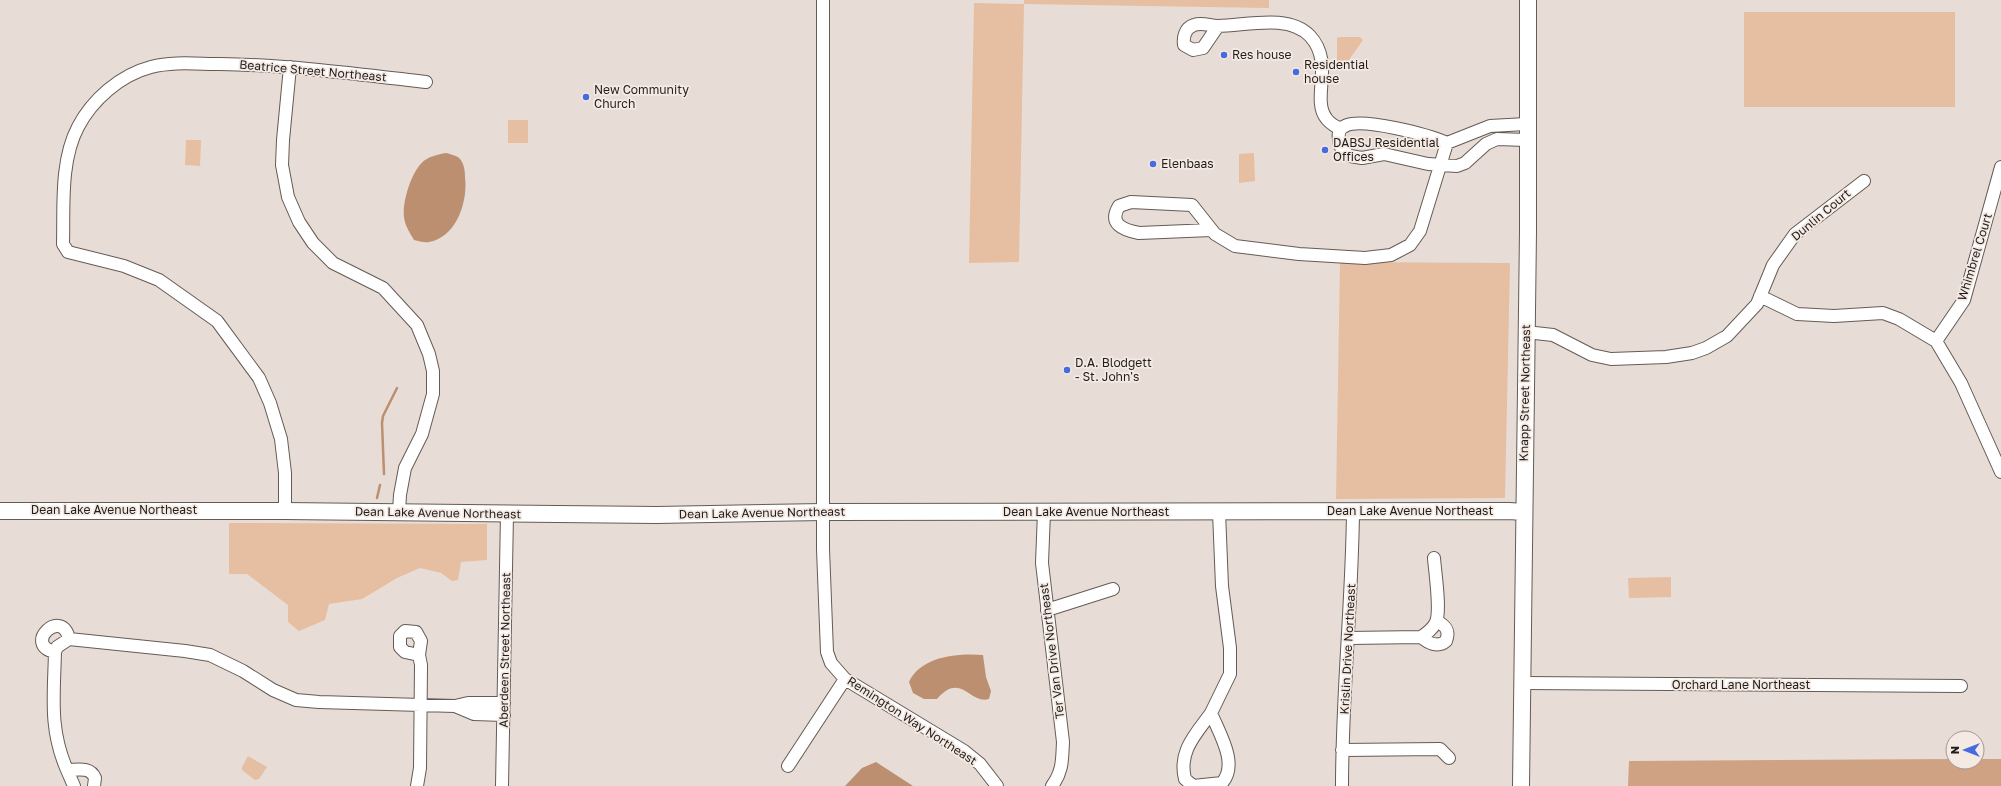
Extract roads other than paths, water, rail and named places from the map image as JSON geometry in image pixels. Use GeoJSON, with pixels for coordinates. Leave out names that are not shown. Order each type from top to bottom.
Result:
{"type":"FeatureCollection","features":[{"type":"Feature","properties":{"kind":"main road","name":"Knapp Street Northeast"},"geometry":{"type":"LineString","coordinates":[[1521,786],[1528,140],[1528,0]]}},
{"type":"Feature","properties":{"kind":"main road","name":"Dean Lake Avenue Northeast"},"geometry":{"type":"LineString","coordinates":[[0,511],[285,510],[657,515],[824,512],[1523,512]]}},
{"type":"Feature","properties":{"kind":"street","name":"Remington Way Northeast"},"geometry":{"type":"LineString","coordinates":[[823,0],[823,549],[827,652],[831,663],[845,679],[964,751],[980,764],[997,786]]}},
{"type":"Feature","properties":{"kind":"street"},"geometry":{"type":"LineString","coordinates":[[1218,26],[1252,22],[1286,24],[1294,26],[1309,35],[1319,50],[1321,58],[1321,99],[1324,114],[1340,129]]}},
{"type":"Feature","properties":{"kind":"street","name":"Beatrice Street Northeast"},"geometry":{"type":"LineString","coordinates":[[285,510],[285,473],[280,440],[270,403],[258,378],[217,321],[159,280],[124,266],[68,252],[63,244],[66,165],[71,146],[77,128],[90,108],[106,91],[128,76],[151,67],[203,64],[290,67],[426,82]]}},
{"type":"Feature","properties":{"kind":"street"},"geometry":{"type":"LineString","coordinates":[[290,67],[282,165],[288,197],[299,222],[313,243],[333,263],[383,288],[417,325],[429,354],[433,371],[433,394],[422,434],[405,468],[400,495],[399,512]]}},
{"type":"Feature","properties":{"kind":"street"},"geometry":{"type":"LineString","coordinates":[[1528,124],[1490,126],[1447,144],[1437,139],[1393,128],[1354,124],[1344,126],[1340,129],[1339,135],[1340,145],[1350,156],[1362,158],[1384,154],[1428,164],[1442,163],[1461,165],[1486,144],[1497,139],[1528,140]]}},
{"type":"Feature","properties":{"kind":"street"},"geometry":{"type":"LineString","coordinates":[[1211,230],[1139,233],[1128,231],[1120,228],[1115,219],[1115,212],[1119,206],[1131,202],[1192,205],[1215,234],[1235,246],[1299,254],[1357,257],[1391,255],[1410,245],[1420,231],[1447,144]]}},
{"type":"Feature","properties":{"kind":"street","name":"Whimbrel Court"},"geometry":{"type":"LineString","coordinates":[[1936,340],[1964,300],[2001,167]]}},
{"type":"Feature","properties":{"kind":"street","name":"Dunlin Court"},"geometry":{"type":"LineString","coordinates":[[1526,332],[1552,335],[1592,355],[1611,359],[1666,357],[1692,353],[1706,348],[1727,336],[1756,304],[1773,266],[1795,234],[1864,181]]}},
{"type":"Feature","properties":{"kind":"street"},"geometry":{"type":"LineString","coordinates":[[1760,296],[1797,314],[1834,316],[1883,313],[1899,319],[1936,340],[1962,382],[2001,472]]}},
{"type":"Feature","properties":{"kind":"street","name":"Ter Van Drive Northeast"},"geometry":{"type":"LineString","coordinates":[[1044,512],[1042,563],[1063,742],[1060,776],[1052,786]]}},
{"type":"Feature","properties":{"kind":"street"},"geometry":{"type":"LineString","coordinates":[[1212,713],[1228,758],[1228,772],[1222,783],[1193,786],[1185,779],[1182,767],[1185,752],[1212,713],[1230,674],[1222,586],[1219,512]]}},
{"type":"Feature","properties":{"kind":"street","name":"Krislin Drive Northeast"},"geometry":{"type":"LineString","coordinates":[[1342,786],[1342,750],[1349,638],[1353,512]]}},
{"type":"Feature","properties":{"kind":"street","name":"Aberdeen Street Northeast"},"geometry":{"type":"LineString","coordinates":[[502,786],[507,514]]}},
{"type":"Feature","properties":{"kind":"street"},"geometry":{"type":"LineString","coordinates":[[1349,638],[1421,637],[1428,633],[1437,621],[1438,610],[1434,558]]}},
{"type":"Feature","properties":{"kind":"street"},"geometry":{"type":"LineString","coordinates":[[1047,610],[1113,589]]}},
{"type":"Feature","properties":{"kind":"street"},"geometry":{"type":"LineString","coordinates":[[1421,637],[1428,643],[1443,644],[1446,641],[1448,633],[1447,628],[1437,621]]}},
{"type":"Feature","properties":{"kind":"street"},"geometry":{"type":"LineString","coordinates":[[55,652],[47,649],[42,642],[46,630],[54,626],[58,626],[66,631],[68,639]]}},
{"type":"Feature","properties":{"kind":"street"},"geometry":{"type":"LineString","coordinates":[[74,786],[58,750],[54,731],[55,652],[57,647],[68,639],[210,655],[243,671],[273,690],[296,700],[455,706],[474,714],[504,709]]}},
{"type":"Feature","properties":{"kind":"street"},"geometry":{"type":"LineString","coordinates":[[417,786],[420,768],[421,704],[421,665],[419,655]]}},
{"type":"Feature","properties":{"kind":"street"},"geometry":{"type":"LineString","coordinates":[[788,766],[845,679]]}},
{"type":"Feature","properties":{"kind":"street","name":"Orchard Lane Northeast"},"geometry":{"type":"LineString","coordinates":[[1522,684],[1961,686]]}},
{"type":"Feature","properties":{"kind":"street"},"geometry":{"type":"LineString","coordinates":[[1342,750],[1440,749],[1449,758]]}},
{"type":"Feature","properties":{"kind":"street"},"geometry":{"type":"LineString","coordinates":[[66,770],[84,769],[91,772],[95,778],[94,786]]}},
{"type":"Feature","properties":{"kind":"waterway"},"geometry":{"type":"LineString","coordinates":[[384,474],[383,416],[397,388]]}},
{"type":"Feature","properties":{"kind":"waterway"},"geometry":{"type":"LineString","coordinates":[[377,498],[380,485]]}},
{"type":"Feature","properties":{"kind":"place","name":"Res house"},"geometry":{"type":"Point","coordinates":[1224,55]}},
{"type":"Feature","properties":{"kind":"place","name":"Residential house"},"geometry":{"type":"Point","coordinates":[1296,72]}},
{"type":"Feature","properties":{"kind":"place","name":"New Community Church"},"geometry":{"type":"Point","coordinates":[586,97]}},
{"type":"Feature","properties":{"kind":"place","name":"DABSJ Residential Offices"},"geometry":{"type":"Point","coordinates":[1325,150]}},
{"type":"Feature","properties":{"kind":"place","name":"Elenbaas"},"geometry":{"type":"Point","coordinates":[1153,164]}},
{"type":"Feature","properties":{"kind":"place","name":"D.A. Blodgett - St. John's"},"geometry":{"type":"Point","coordinates":[1067,370]}}]}
